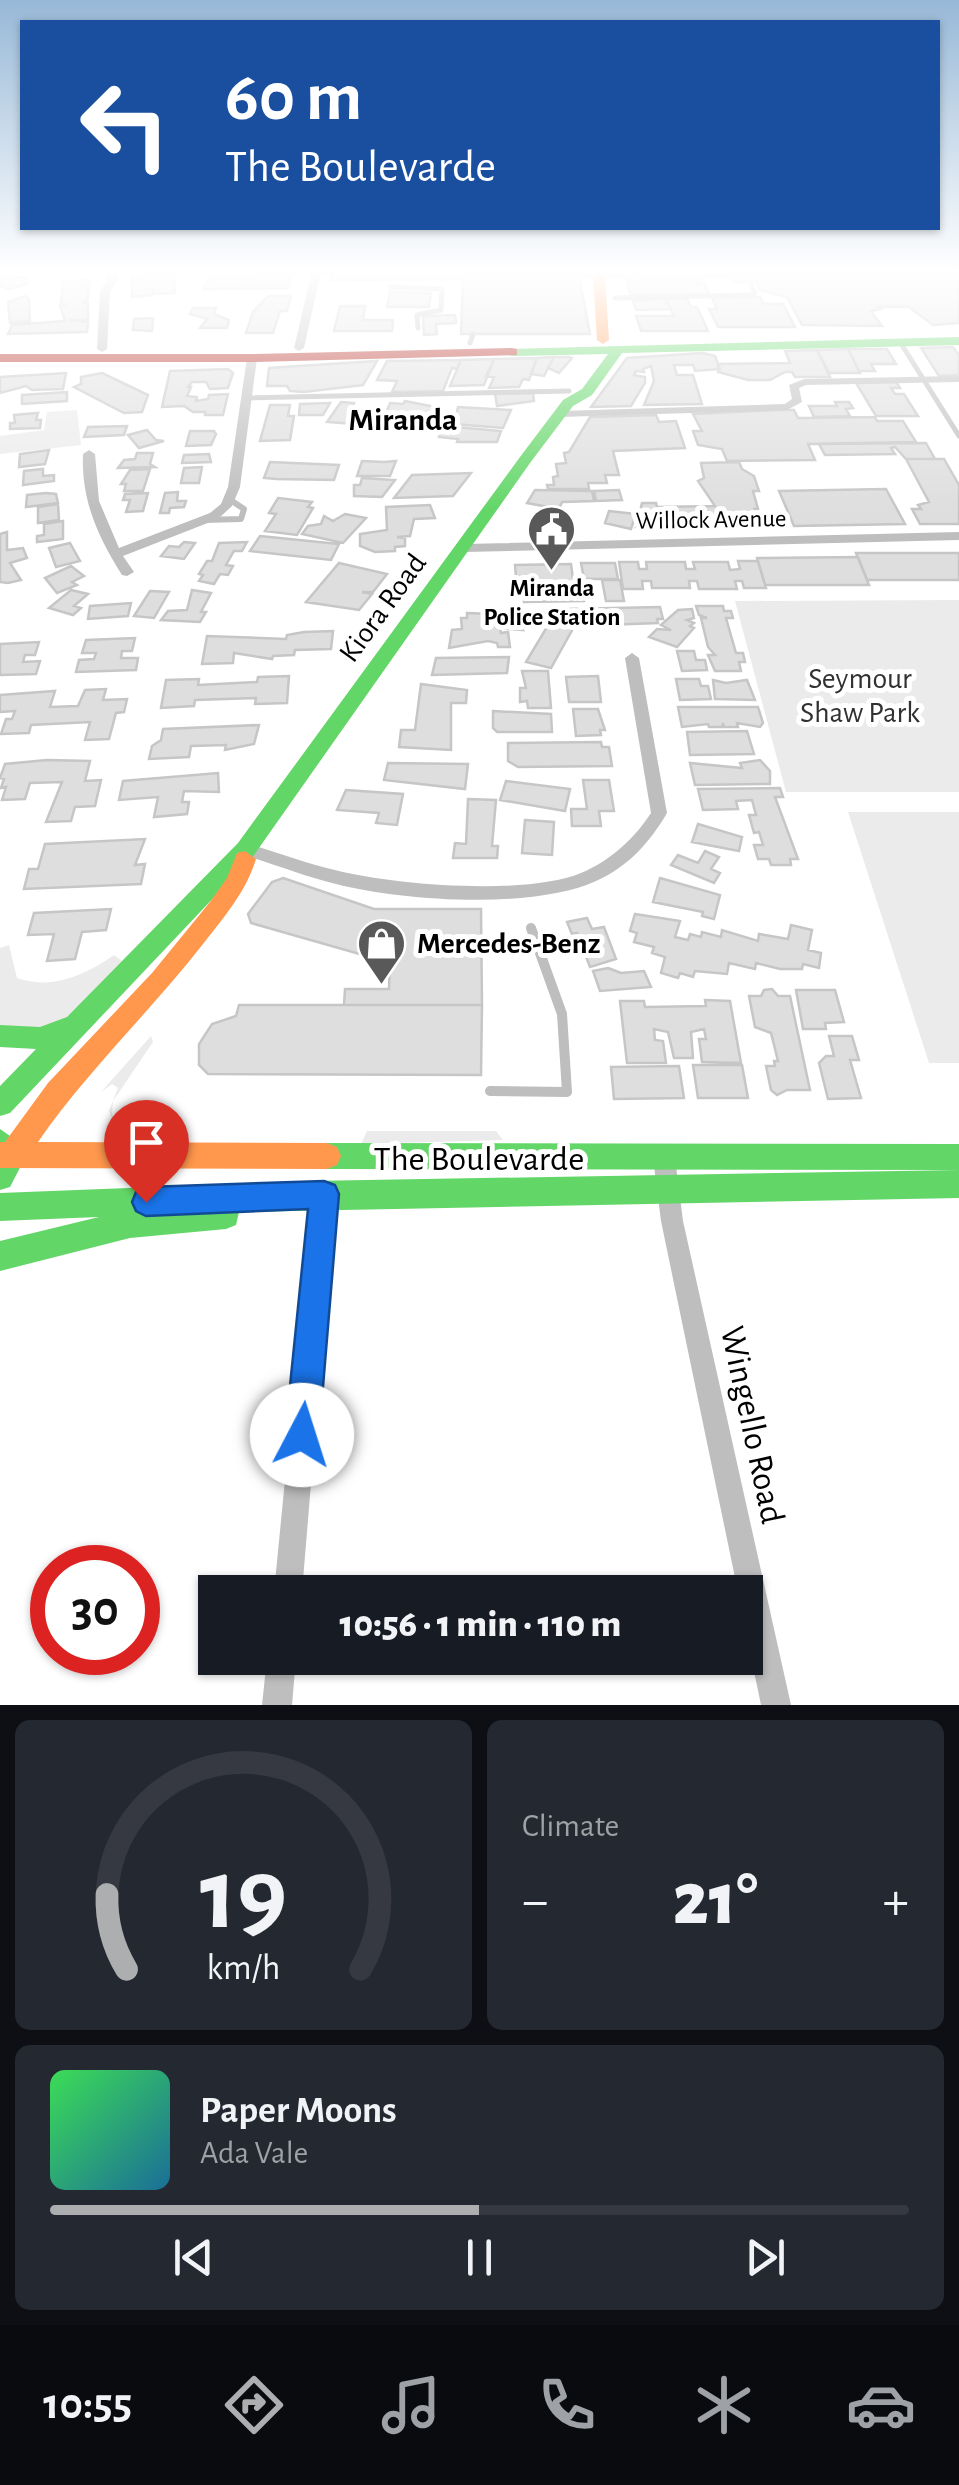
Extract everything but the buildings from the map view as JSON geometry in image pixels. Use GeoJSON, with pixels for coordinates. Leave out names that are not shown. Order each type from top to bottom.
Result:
{"type":"FeatureCollection","features":[{"type":"Feature","properties":{"kind":"main road"},"geometry":{"type":"LineString","coordinates":[[43,351],[252,358],[315,351]]}},
{"type":"Feature","properties":{"kind":"main road"},"geometry":{"type":"LineString","coordinates":[[0,358],[361,351]]}},
{"type":"Feature","properties":{"kind":"main road","name":"Kiora Road"},"geometry":{"type":"LineString","coordinates":[[0,1104],[246,849],[566,403],[586,392],[606,351]]}},
{"type":"Feature","properties":{"kind":"main road","name":"Kiora Road"},"geometry":{"type":"LineString","coordinates":[[0,1177],[4,1150],[161,980],[218,908],[238,881],[246,849]]}},
{"type":"Feature","properties":{"kind":"main road"},"geometry":{"type":"LineString","coordinates":[[0,1036],[45,1037],[78,1022]]}},
{"type":"Feature","properties":{"kind":"main road","name":"The Boulevarde"},"geometry":{"type":"LineString","coordinates":[[4,1150],[664,1158],[959,1157]]}},
{"type":"Feature","properties":{"kind":"main road","name":"The Boulevarde"},"geometry":{"type":"LineString","coordinates":[[0,1207],[324,1194],[668,1192],[959,1184]]}},
{"type":"Feature","properties":{"kind":"main road"},"geometry":{"type":"LineString","coordinates":[[0,1256],[130,1224],[250,1214],[324,1194]]}},
{"type":"Feature","properties":{"kind":"street"},"geometry":{"type":"LineString","coordinates":[[116,554],[221,512],[230,498],[252,358]]}},
{"type":"Feature","properties":{"kind":"street"},"geometry":{"type":"LineString","coordinates":[[566,403],[787,407],[798,400],[792,387],[804,382],[959,378]]}},
{"type":"Feature","properties":{"kind":"street"},"geometry":{"type":"LineString","coordinates":[[89,454],[87,475],[101,530],[128,572]]}},
{"type":"Feature","properties":{"kind":"street","name":"Willock Avenue"},"geometry":{"type":"LineString","coordinates":[[464,548],[959,536]]}},
{"type":"Feature","properties":{"kind":"street"},"geometry":{"type":"LineString","coordinates":[[246,849],[361,883],[537,889],[578,882],[606,868],[650,830],[659,813],[632,658]]}},
{"type":"Feature","properties":{"kind":"street","name":"Wingello Road"},"geometry":{"type":"LineString","coordinates":[[664,1158],[776,1705]]}},
{"type":"Feature","properties":{"kind":"street"},"geometry":{"type":"LineString","coordinates":[[290,1575],[324,1194]]}},
{"type":"Feature","properties":{"kind":"street"},"geometry":{"type":"LineString","coordinates":[[278,1705],[281,1675]]}},
{"type":"Feature","properties":{"kind":"lane"},"geometry":{"type":"LineString","coordinates":[[905,351],[959,436]]}},
{"type":"Feature","properties":{"kind":"lane"},"geometry":{"type":"LineString","coordinates":[[247,398],[566,403]]}},
{"type":"Feature","properties":{"kind":"lane"},"geometry":{"type":"LineString","coordinates":[[204,520],[241,519],[244,509],[230,498]]}},
{"type":"Feature","properties":{"kind":"lane"},"geometry":{"type":"LineString","coordinates":[[490,1092],[567,1092],[562,1014],[531,928]]}},
{"type":"Feature","properties":{"kind":"green space"},"geometry":{"type":"Polygon","coordinates":[[[77,410],[81,445],[0,454],[0,436],[44,430],[47,412],[77,410]]]}},
{"type":"Feature","properties":{"kind":"green space","name":"Seymour Shaw Park"},"geometry":{"type":"Polygon","coordinates":[[[959,600],[959,792],[786,792],[735,601],[959,600]]]}},
{"type":"Feature","properties":{"kind":"green space"},"geometry":{"type":"Polygon","coordinates":[[[848,812],[959,812],[959,1063],[929,1063],[848,812]]]}},
{"type":"Feature","properties":{"kind":"green space"},"geometry":{"type":"Polygon","coordinates":[[[9,945],[17,978],[30,981],[67,979],[114,955],[122,961],[64,1021],[43,1031],[0,1026],[0,948],[9,945]]]}},
{"type":"Feature","properties":{"kind":"green space"},"geometry":{"type":"Polygon","coordinates":[[[151,1036],[153,1042],[113,1101],[112,1115],[130,1127],[165,1129],[124,1128],[113,1119],[109,1111],[118,1088],[112,1084],[101,1092],[151,1036]]]}},
{"type":"Feature","properties":{"kind":"green space"},"geometry":{"type":"Polygon","coordinates":[[[367,1131],[496,1131],[503,1140],[361,1144],[367,1131]]]}},
{"type":"Feature","properties":{"kind":"traffic: fast"},"geometry":{"type":"LineString","coordinates":[[512,352],[570,351]]}},
{"type":"Feature","properties":{"kind":"traffic: fast"},"geometry":{"type":"LineString","coordinates":[[0,1104],[246,849],[525,460],[568,403],[587,392],[617,351]]}},
{"type":"Feature","properties":{"kind":"traffic: fast"},"geometry":{"type":"LineString","coordinates":[[0,1036],[40,1038],[68,1028]]}},
{"type":"Feature","properties":{"kind":"traffic: fast"},"geometry":{"type":"LineString","coordinates":[[0,1142],[13,1154],[0,1177]]}},
{"type":"Feature","properties":{"kind":"traffic: fast"},"geometry":{"type":"LineString","coordinates":[[327,1156],[959,1157]]}},
{"type":"Feature","properties":{"kind":"traffic: fast"},"geometry":{"type":"LineString","coordinates":[[0,1207],[309,1195],[959,1184]]}},
{"type":"Feature","properties":{"kind":"traffic: fast"},"geometry":{"type":"LineString","coordinates":[[0,1256],[130,1224],[226,1215]]}},
{"type":"Feature","properties":{"kind":"traffic: slow"},"geometry":{"type":"LineString","coordinates":[[13,1154],[58,1091],[161,980],[218,908],[238,881],[245,859]]}},
{"type":"Feature","properties":{"kind":"traffic: slow"},"geometry":{"type":"LineString","coordinates":[[0,1155],[327,1156]]}},
{"type":"Feature","properties":{"kind":"traffic: jam"},"geometry":{"type":"LineString","coordinates":[[0,358],[512,352]]}},
{"type":"Feature","properties":{"kind":"place","name":"Miranda Police Station"},"geometry":{"type":"Point","coordinates":[552,572]}},
{"type":"Feature","properties":{"kind":"place","name":"Mercedes-Benz"},"geometry":{"type":"Point","coordinates":[382,986]}},
{"type":"Feature","properties":{"kind":"district","name":"Miranda"},"geometry":{"type":"Point","coordinates":[403,420]}},
{"type":"Feature","properties":{"kind":"route"},"geometry":{"type":"LineString","coordinates":[[146,1202],[324,1194],[302,1435]]}}]}
